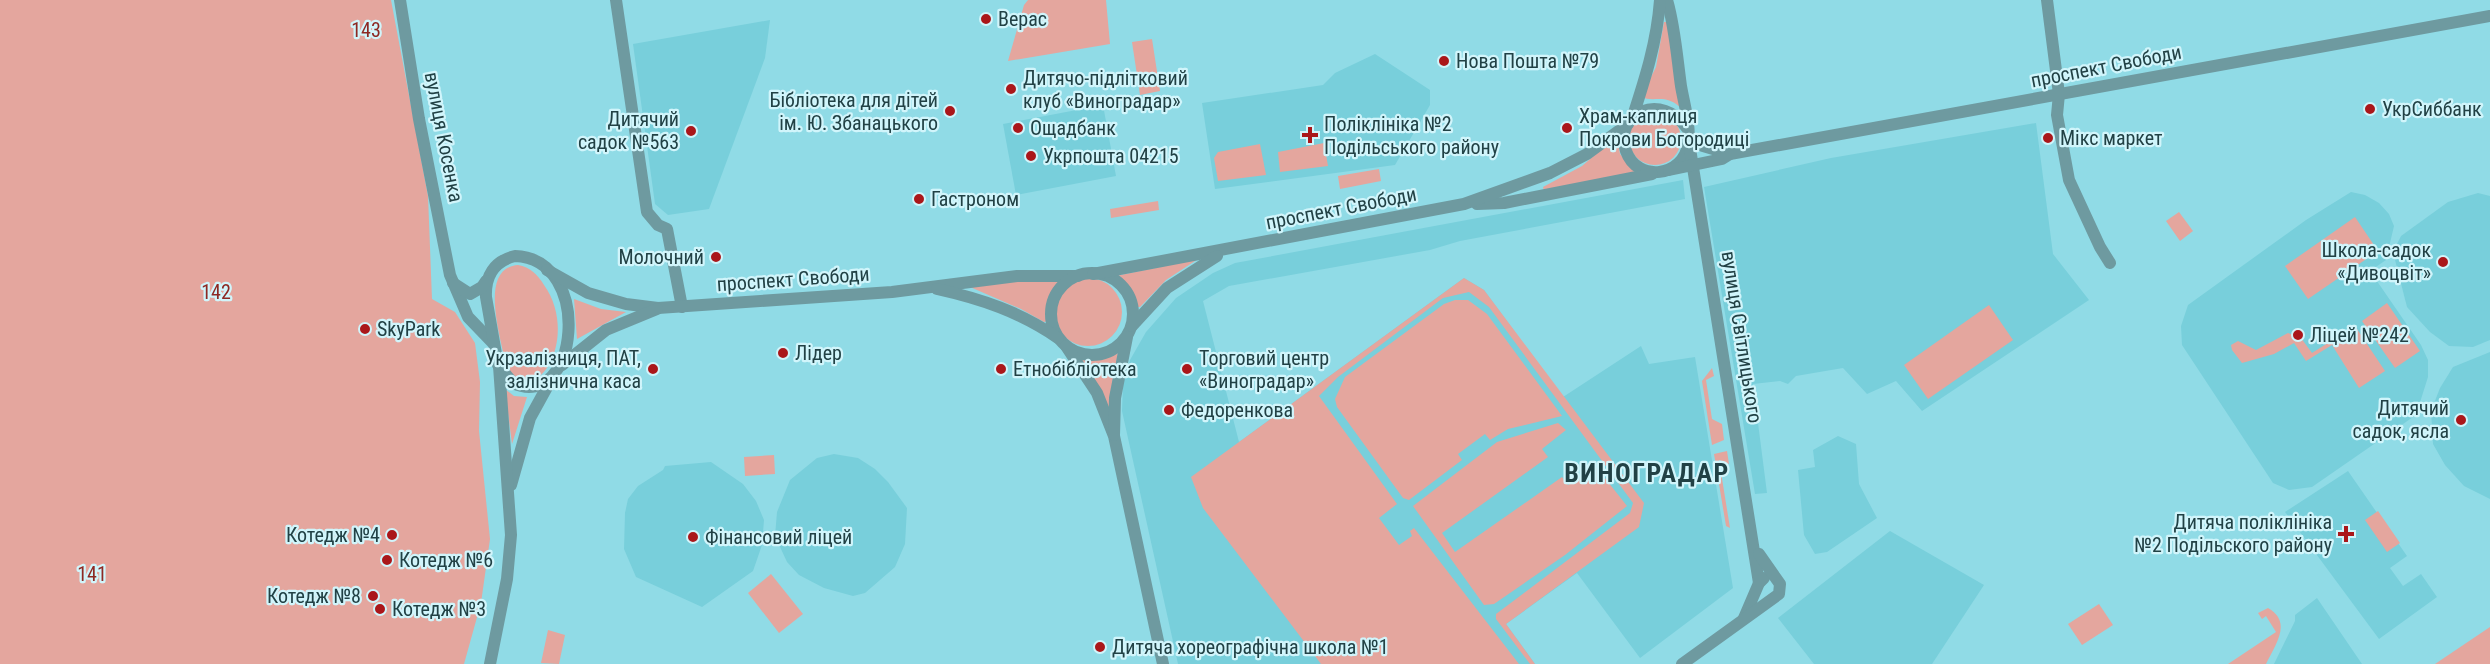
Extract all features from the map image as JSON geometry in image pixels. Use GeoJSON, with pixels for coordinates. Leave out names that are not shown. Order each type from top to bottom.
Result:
{"type":"FeatureCollection","features":[{"type":"Feature","properties":{"kind":"street","name":"вулиця Косенка"},"geometry":{"type":"LineString","coordinates":[[400,0],[419,119],[452,282],[468,317],[494,344]]}},
{"type":"Feature","properties":{"kind":"street"},"geometry":{"type":"LineString","coordinates":[[616,0],[647,212],[658,225],[667,230],[682,307]]}},
{"type":"Feature","properties":{"kind":"street"},"geometry":{"type":"LineString","coordinates":[[1630,122],[1649,109],[1663,109],[1675,114],[1688,132],[1686,154],[1679,164],[1663,171],[1637,167],[1628,157],[1624,144],[1630,122],[1652,59],[1660,0]]}},
{"type":"Feature","properties":{"kind":"street","name":"вулиця Світлицького"},"geometry":{"type":"LineString","coordinates":[[1668,0],[1755,545],[1758,585],[1744,619]]}},
{"type":"Feature","properties":{"kind":"street"},"geometry":{"type":"LineString","coordinates":[[2047,0],[2059,94],[2057,115],[2069,180],[2100,247],[2110,263]]}},
{"type":"Feature","properties":{"kind":"street","name":"проспект Свободи"},"geometry":{"type":"LineString","coordinates":[[1093,274],[1464,204],[1504,202],[1695,165],[1730,154],[2490,16]]}},
{"type":"Feature","properties":{"kind":"street","name":"проспект Свободи"},"geometry":{"type":"LineString","coordinates":[[1464,204],[1550,172],[1587,154],[1630,122]]}},
{"type":"Feature","properties":{"kind":"street","name":"проспект Свободи"},"geometry":{"type":"LineString","coordinates":[[1688,132],[1703,146],[1730,154]]}},
{"type":"Feature","properties":{"kind":"street","name":"проспект Свободи"},"geometry":{"type":"LineString","coordinates":[[1130,331],[1167,288],[1226,250]]}},
{"type":"Feature","properties":{"kind":"street"},"geometry":{"type":"LineString","coordinates":[[452,282],[470,294],[482,287],[501,261],[516,256],[537,262],[560,285],[570,319],[567,347],[530,418],[510,490]]}},
{"type":"Feature","properties":{"kind":"street","name":"проспект Свободи"},"geometry":{"type":"LineString","coordinates":[[547,270],[588,293],[626,304],[658,308],[930,287],[1017,276],[1078,276]]}},
{"type":"Feature","properties":{"kind":"street"},"geometry":{"type":"LineString","coordinates":[[1114,436],[1116,390],[1130,331],[1132,304],[1126,291],[1115,280],[1093,274],[1078,276],[1065,284],[1053,304],[1052,319],[1064,343],[1097,393],[1114,436],[1163,664]]}},
{"type":"Feature","properties":{"kind":"street"},"geometry":{"type":"LineString","coordinates":[[487,280],[486,297],[498,365],[510,490],[511,535],[508,567],[490,664]]}},
{"type":"Feature","properties":{"kind":"street","name":"проспект Свободи"},"geometry":{"type":"LineString","coordinates":[[930,287],[994,303],[1022,315],[1064,343]]}},
{"type":"Feature","properties":{"kind":"street","name":"проспект Свободи"},"geometry":{"type":"LineString","coordinates":[[557,370],[580,348],[606,330],[658,308]]}},
{"type":"Feature","properties":{"kind":"street"},"geometry":{"type":"LineString","coordinates":[[1064,343],[1088,355],[1104,354],[1118,346],[1130,331]]}},
{"type":"Feature","properties":{"kind":"street"},"geometry":{"type":"LineString","coordinates":[[498,365],[508,379],[519,386],[545,381],[557,370]]}},
{"type":"Feature","properties":{"kind":"street","name":"вулиця Світлицького"},"geometry":{"type":"LineString","coordinates":[[1755,545],[1773,577]]}},
{"type":"Feature","properties":{"kind":"street"},"geometry":{"type":"LineString","coordinates":[[1682,664],[1776,598],[1780,584],[1773,577],[1762,578],[1758,585],[1761,597],[1771,600],[1776,598]]}},
{"type":"Feature","properties":{"kind":"shaded area","name":"Дитячий садок №563"},"geometry":{"type":"Polygon","coordinates":[[[770,20],[765,58],[709,209],[668,215],[655,204],[633,44],[770,20]]]}},
{"type":"Feature","properties":{"kind":"shaded area","name":"Поліклініка №2 Подільського району"},"geometry":{"type":"Polygon","coordinates":[[[1375,54],[1430,90],[1430,105],[1395,165],[1215,189],[1202,103],[1323,85],[1335,73],[1375,54]]]}},
{"type":"Feature","properties":{"kind":"shaded area"},"geometry":{"type":"Polygon","coordinates":[[[1103,105],[1116,176],[1016,195],[1003,124],[1103,105]]]}},
{"type":"Feature","properties":{"kind":"shaded area"},"geometry":{"type":"Polygon","coordinates":[[[2036,123],[2053,254],[2089,300],[1922,411],[1896,381],[1867,394],[1843,368],[1796,376],[1788,384],[1780,381],[1753,384],[1767,493],[1755,494],[1704,187],[1831,158],[2036,123]]]}},
{"type":"Feature","properties":{"kind":"shaded area"},"geometry":{"type":"Polygon","coordinates":[[[1683,180],[1685,199],[1460,241],[1430,250],[1229,286],[1203,301],[1239,442],[1464,278],[1484,290],[1563,397],[1641,346],[1649,364],[1695,357],[1733,588],[1640,658],[1577,573],[1506,624],[1535,664],[1178,664],[1122,411],[1123,384],[1130,360],[1146,332],[1176,298],[1213,273],[1235,263],[1683,180]]]}},
{"type":"Feature","properties":{"kind":"shaded area","name":"Ліцей №242"},"geometry":{"type":"Polygon","coordinates":[[[2351,192],[2365,195],[2379,203],[2389,214],[2394,226],[2386,260],[2370,271],[2421,345],[2428,360],[2428,377],[2416,415],[2312,487],[2289,490],[2273,483],[2182,345],[2181,326],[2188,305],[2306,220],[2351,192]]]}},
{"type":"Feature","properties":{"kind":"shaded area","name":"Школа-садок «Дивоцвіт»"},"geometry":{"type":"Polygon","coordinates":[[[2478,193],[2490,196],[2490,340],[2473,347],[2449,346],[2430,332],[2407,307],[2393,252],[2401,236],[2448,202],[2478,193]]]}},
{"type":"Feature","properties":{"kind":"shaded area","name":"Дитячий садок, ясла"},"geometry":{"type":"Polygon","coordinates":[[[2490,352],[2490,499],[2464,486],[2445,465],[2433,444],[2431,411],[2440,388],[2453,367],[2490,352]]]}},
{"type":"Feature","properties":{"kind":"shaded area"},"geometry":{"type":"Polygon","coordinates":[[[1838,436],[1856,444],[1859,484],[1877,518],[1827,552],[1815,554],[1804,535],[1798,470],[1815,467],[1813,450],[1838,436]]]}},
{"type":"Feature","properties":{"kind":"shaded area"},"geometry":{"type":"Polygon","coordinates":[[[834,454],[858,458],[875,469],[888,482],[907,508],[905,544],[895,567],[865,593],[853,596],[824,588],[799,575],[787,562],[775,536],[777,512],[790,480],[817,458],[834,454]]]}},
{"type":"Feature","properties":{"kind":"shaded area","name":"Фінансовий ліцей"},"geometry":{"type":"Polygon","coordinates":[[[711,462],[743,484],[756,501],[764,520],[762,545],[753,571],[702,607],[636,577],[624,549],[625,513],[628,499],[638,486],[663,470],[665,466],[711,462]]]}},
{"type":"Feature","properties":{"kind":"shaded area","name":"Дитяча поліклініка №2 Подільского району"},"geometry":{"type":"Polygon","coordinates":[[[2348,471],[2407,556],[2390,568],[2403,586],[2421,574],[2437,597],[2379,639],[2285,512],[2348,471]]]}},
{"type":"Feature","properties":{"kind":"shaded area"},"geometry":{"type":"Polygon","coordinates":[[[1890,531],[1984,585],[1932,664],[1814,664],[1778,618],[1890,531]]]}},
{"type":"Feature","properties":{"kind":"shaded area"},"geometry":{"type":"Polygon","coordinates":[[[2317,598],[2362,664],[2274,664],[2295,621],[2295,615],[2317,598]]]}},
{"type":"Feature","properties":{"kind":"green space","name":"142"},"geometry":{"type":"Polygon","coordinates":[[[0,0],[391,0],[428,196],[432,299],[455,312],[475,343],[480,382],[479,431],[490,539],[481,603],[464,664],[0,664],[0,0]]]}},
{"type":"Feature","properties":{"kind":"green space"},"geometry":{"type":"Polygon","coordinates":[[[1028,0],[1106,0],[1110,44],[1008,61],[1024,5],[1028,0]]]}},
{"type":"Feature","properties":{"kind":"green space"},"geometry":{"type":"Polygon","coordinates":[[[1664,22],[1668,22],[1680,107],[1669,100],[1641,97],[1656,67],[1664,22]]]}},
{"type":"Feature","properties":{"kind":"green space"},"geometry":{"type":"Polygon","coordinates":[[[1152,39],[1160,91],[1140,95],[1132,42],[1152,39]]]}},
{"type":"Feature","properties":{"kind":"green space"},"geometry":{"type":"Polygon","coordinates":[[[1650,113],[1660,113],[1669,117],[1677,125],[1681,139],[1677,153],[1669,161],[1660,165],[1650,165],[1641,161],[1633,153],[1629,144],[1629,134],[1633,125],[1641,117],[1650,113]]]}},
{"type":"Feature","properties":{"kind":"green space"},"geometry":{"type":"Polygon","coordinates":[[[1617,136],[1620,154],[1635,172],[1544,191],[1543,187],[1582,166],[1617,136]]]}},
{"type":"Feature","properties":{"kind":"green space"},"geometry":{"type":"Polygon","coordinates":[[[1324,143],[1328,166],[1280,172],[1278,152],[1324,143]]]}},
{"type":"Feature","properties":{"kind":"green space"},"geometry":{"type":"Polygon","coordinates":[[[1260,144],[1266,175],[1218,181],[1214,158],[1218,152],[1260,144]]]}},
{"type":"Feature","properties":{"kind":"green space"},"geometry":{"type":"Polygon","coordinates":[[[1379,169],[1381,181],[1340,189],[1338,176],[1379,169]]]}},
{"type":"Feature","properties":{"kind":"green space"},"geometry":{"type":"Polygon","coordinates":[[[1158,201],[1159,210],[1111,218],[1110,209],[1158,201]]]}},
{"type":"Feature","properties":{"kind":"green space"},"geometry":{"type":"Polygon","coordinates":[[[2179,212],[2193,231],[2180,241],[2166,221],[2179,212]]]}},
{"type":"Feature","properties":{"kind":"green space"},"geometry":{"type":"Polygon","coordinates":[[[2355,217],[2378,251],[2308,299],[2285,266],[2355,217]]]}},
{"type":"Feature","properties":{"kind":"green space"},"geometry":{"type":"Polygon","coordinates":[[[1198,259],[1166,280],[1140,307],[1137,307],[1129,288],[1116,276],[1198,259]]]}},
{"type":"Feature","properties":{"kind":"green space"},"geometry":{"type":"Polygon","coordinates":[[[518,265],[530,270],[542,281],[554,305],[558,325],[551,362],[542,374],[530,381],[518,379],[506,367],[495,307],[498,278],[506,269],[518,265]]]}},
{"type":"Feature","properties":{"kind":"green space"},"geometry":{"type":"Polygon","coordinates":[[[1088,278],[1101,281],[1112,288],[1119,299],[1122,312],[1119,325],[1112,336],[1101,343],[1088,346],[1075,343],[1064,336],[1057,325],[1054,312],[1057,299],[1064,288],[1075,281],[1088,278]]]}},
{"type":"Feature","properties":{"kind":"green space"},"geometry":{"type":"Polygon","coordinates":[[[1464,278],[1484,290],[1644,503],[1639,527],[1506,624],[1535,664],[1530,664],[1496,619],[1496,614],[1630,513],[1633,503],[1489,307],[1469,292],[1443,298],[1338,377],[1319,396],[1397,504],[1379,518],[1399,545],[1412,536],[1410,531],[1414,528],[1519,664],[1321,664],[1203,508],[1191,477],[1464,278]]]}},
{"type":"Feature","properties":{"kind":"green space"},"geometry":{"type":"Polygon","coordinates":[[[1063,280],[1050,297],[1048,321],[1044,322],[1021,309],[970,287],[970,283],[1063,280]]]}},
{"type":"Feature","properties":{"kind":"green space"},"geometry":{"type":"Polygon","coordinates":[[[574,299],[601,309],[626,312],[577,339],[574,299]]]}},
{"type":"Feature","properties":{"kind":"green space"},"geometry":{"type":"Polygon","coordinates":[[[1455,300],[1468,300],[1487,314],[1562,416],[1508,429],[1490,440],[1485,434],[1458,454],[1462,460],[1409,500],[1403,498],[1337,407],[1335,399],[1345,377],[1444,304],[1455,300]]]}},
{"type":"Feature","properties":{"kind":"green space"},"geometry":{"type":"Polygon","coordinates":[[[2387,303],[2420,351],[2395,368],[2362,321],[2387,303]]]}},
{"type":"Feature","properties":{"kind":"green space"},"geometry":{"type":"Polygon","coordinates":[[[1989,305],[2013,340],[1928,399],[1904,365],[1989,305]]]}},
{"type":"Feature","properties":{"kind":"green space"},"geometry":{"type":"Polygon","coordinates":[[[2355,326],[2385,371],[2359,388],[2332,345],[2306,361],[2294,343],[2274,354],[2242,363],[2231,345],[2238,341],[2256,350],[2288,333],[2301,338],[2312,353],[2355,326]]]}},
{"type":"Feature","properties":{"kind":"green space"},"geometry":{"type":"Polygon","coordinates":[[[1118,353],[1112,384],[1111,409],[1107,410],[1078,356],[1098,359],[1118,353]]]}},
{"type":"Feature","properties":{"kind":"green space"},"geometry":{"type":"Polygon","coordinates":[[[1712,368],[1714,376],[1706,380],[1712,419],[1722,424],[1724,440],[1712,445],[1702,381],[1712,368]]]}},
{"type":"Feature","properties":{"kind":"green space"},"geometry":{"type":"Polygon","coordinates":[[[505,389],[514,396],[527,397],[512,444],[505,389]]]}},
{"type":"Feature","properties":{"kind":"green space"},"geometry":{"type":"Polygon","coordinates":[[[1558,423],[1566,430],[1542,449],[1548,457],[1442,533],[1455,552],[1562,477],[1568,485],[1589,470],[1597,468],[1627,506],[1565,555],[1494,604],[1484,605],[1413,506],[1497,442],[1558,423]]]}},
{"type":"Feature","properties":{"kind":"green space"},"geometry":{"type":"Polygon","coordinates":[[[1727,451],[1729,464],[1719,460],[1730,528],[1726,526],[1714,454],[1727,451]]]}},
{"type":"Feature","properties":{"kind":"green space"},"geometry":{"type":"Polygon","coordinates":[[[774,455],[775,474],[745,476],[744,457],[774,455]]]}},
{"type":"Feature","properties":{"kind":"green space"},"geometry":{"type":"Polygon","coordinates":[[[2378,511],[2400,543],[2387,552],[2365,520],[2378,511]]]}},
{"type":"Feature","properties":{"kind":"green space"},"geometry":{"type":"Polygon","coordinates":[[[771,574],[803,614],[779,633],[748,593],[771,574]]]}},
{"type":"Feature","properties":{"kind":"green space"},"geometry":{"type":"Polygon","coordinates":[[[2099,604],[2113,625],[2082,645],[2068,624],[2099,604]]]}},
{"type":"Feature","properties":{"kind":"green space"},"geometry":{"type":"Polygon","coordinates":[[[2268,608],[2280,620],[2281,627],[2277,642],[2266,664],[2228,664],[2276,632],[2266,616],[2262,619],[2258,613],[2268,608]]]}},
{"type":"Feature","properties":{"kind":"green space"},"geometry":{"type":"Polygon","coordinates":[[[2490,627],[2490,664],[2435,664],[2490,627]]]}},
{"type":"Feature","properties":{"kind":"green space"},"geometry":{"type":"Polygon","coordinates":[[[548,630],[565,635],[559,664],[541,663],[548,630]]]}},
{"type":"Feature","properties":{"kind":"place","name":"Верас"},"geometry":{"type":"Point","coordinates":[986,19]}},
{"type":"Feature","properties":{"kind":"place","name":"Нова Пошта №79"},"geometry":{"type":"Point","coordinates":[1444,61]}},
{"type":"Feature","properties":{"kind":"place","name":"Дитячо-підлітковий клуб «Виноградар»"},"geometry":{"type":"Point","coordinates":[1011,89]}},
{"type":"Feature","properties":{"kind":"place","name":"УкрСиббанк"},"geometry":{"type":"Point","coordinates":[2370,109]}},
{"type":"Feature","properties":{"kind":"place","name":"Бібліотека для дітей ім. Ю. Збанацького"},"geometry":{"type":"Point","coordinates":[950,111]}},
{"type":"Feature","properties":{"kind":"place","name":"Ощадбанк"},"geometry":{"type":"Point","coordinates":[1018,128]}},
{"type":"Feature","properties":{"kind":"place","name":"Храм-каплиця Покрови Богородиці"},"geometry":{"type":"Point","coordinates":[1567,128]}},
{"type":"Feature","properties":{"kind":"place","name":"Дитячий садок №563"},"geometry":{"type":"Point","coordinates":[691,131]}},
{"type":"Feature","properties":{"kind":"place","name":"Поліклініка №2 Подільського району"},"geometry":{"type":"Point","coordinates":[1310,135]}},
{"type":"Feature","properties":{"kind":"place","name":"Мікс маркет"},"geometry":{"type":"Point","coordinates":[2048,138]}},
{"type":"Feature","properties":{"kind":"place","name":"Укрпошта 04215"},"geometry":{"type":"Point","coordinates":[1031,156]}},
{"type":"Feature","properties":{"kind":"place","name":"Гастроном"},"geometry":{"type":"Point","coordinates":[919,199]}},
{"type":"Feature","properties":{"kind":"place","name":"Молочний"},"geometry":{"type":"Point","coordinates":[716,257]}},
{"type":"Feature","properties":{"kind":"place","name":"Школа-садок «Дивоцвіт»"},"geometry":{"type":"Point","coordinates":[2443,262]}},
{"type":"Feature","properties":{"kind":"place","name":"SkyPark"},"geometry":{"type":"Point","coordinates":[365,329]}},
{"type":"Feature","properties":{"kind":"place","name":"Ліцей №242"},"geometry":{"type":"Point","coordinates":[2298,335]}},
{"type":"Feature","properties":{"kind":"place","name":"Лідер"},"geometry":{"type":"Point","coordinates":[783,353]}},
{"type":"Feature","properties":{"kind":"place","name":"Укрзалізниця, ПАТ, залізнична каса"},"geometry":{"type":"Point","coordinates":[653,369]}},
{"type":"Feature","properties":{"kind":"place","name":"Етнобібліотека"},"geometry":{"type":"Point","coordinates":[1001,369]}},
{"type":"Feature","properties":{"kind":"place","name":"Торговий центр «Виноградар»"},"geometry":{"type":"Point","coordinates":[1187,369]}},
{"type":"Feature","properties":{"kind":"place","name":"Федоренкова"},"geometry":{"type":"Point","coordinates":[1169,410]}},
{"type":"Feature","properties":{"kind":"place","name":"Дитячий садок, ясла"},"geometry":{"type":"Point","coordinates":[2461,420]}},
{"type":"Feature","properties":{"kind":"place","name":"Дитяча поліклініка №2 Подільского району"},"geometry":{"type":"Point","coordinates":[2346,534]}},
{"type":"Feature","properties":{"kind":"place","name":"Котедж №4"},"geometry":{"type":"Point","coordinates":[392,535]}},
{"type":"Feature","properties":{"kind":"place","name":"Фінансовий ліцей"},"geometry":{"type":"Point","coordinates":[693,537]}},
{"type":"Feature","properties":{"kind":"place","name":"Котедж №6"},"geometry":{"type":"Point","coordinates":[387,560]}},
{"type":"Feature","properties":{"kind":"place","name":"Котедж №8"},"geometry":{"type":"Point","coordinates":[373,596]}},
{"type":"Feature","properties":{"kind":"place","name":"Котедж №3"},"geometry":{"type":"Point","coordinates":[380,609]}},
{"type":"Feature","properties":{"kind":"place","name":"Дитяча хореографічна школа №1"},"geometry":{"type":"Point","coordinates":[1100,647]}},
{"type":"Feature","properties":{"kind":"district","name":"ВИНОГРАДАР"},"geometry":{"type":"Point","coordinates":[1647,473]}},
{"type":"Feature","properties":{"kind":"park label","name":"143"},"geometry":{"type":"Point","coordinates":[366,30]}},
{"type":"Feature","properties":{"kind":"park label","name":"141"},"geometry":{"type":"Point","coordinates":[92,574]}}]}
